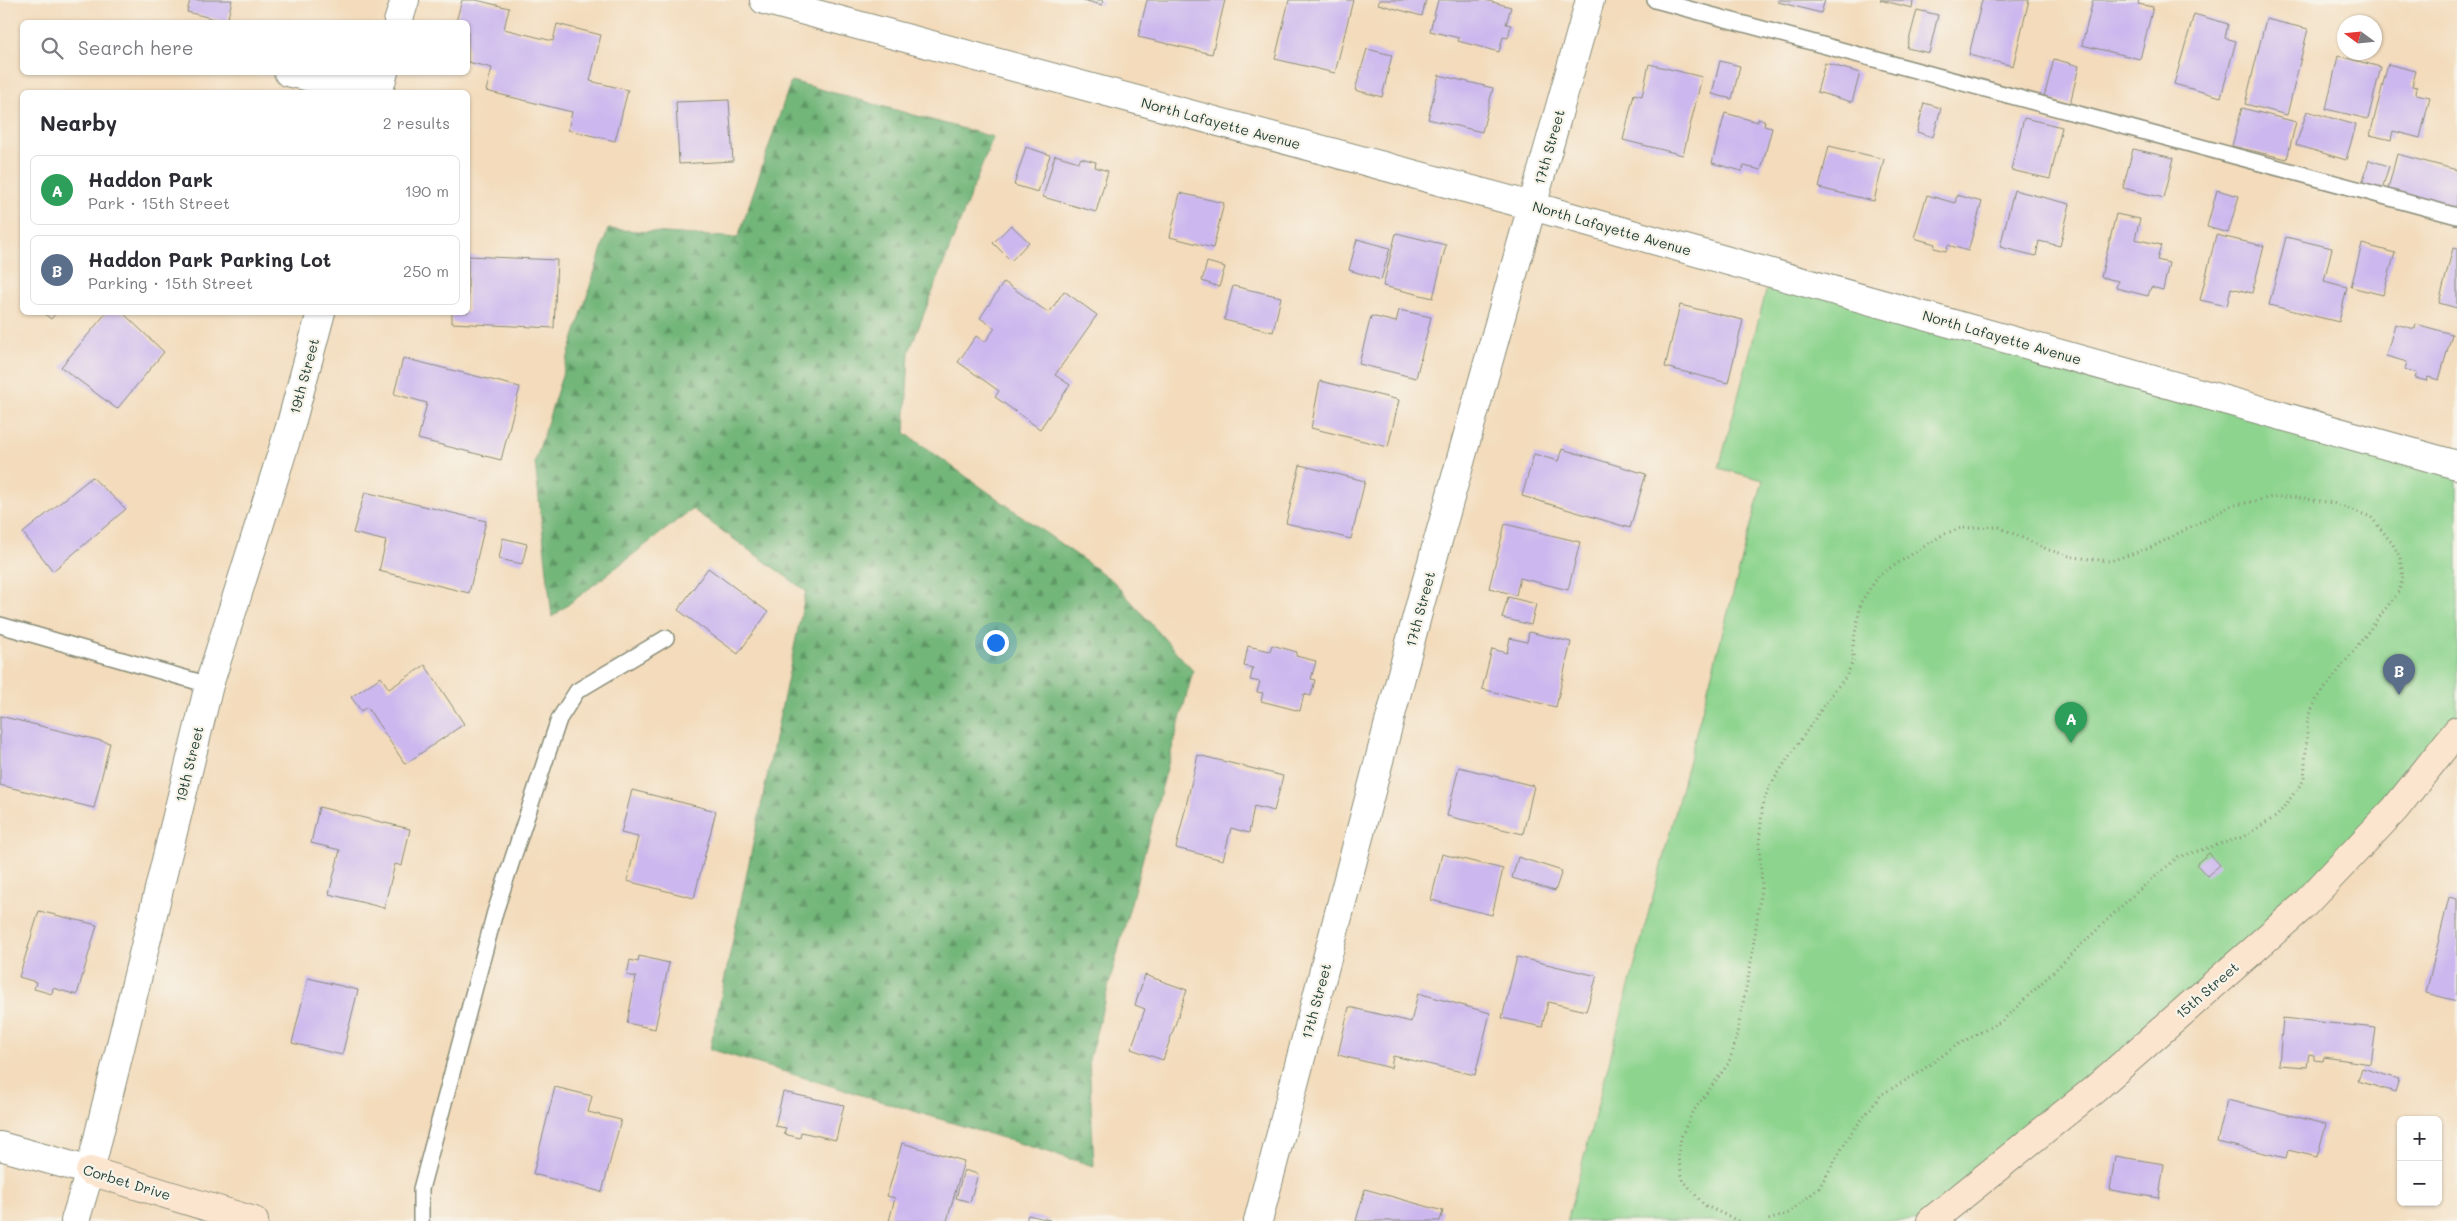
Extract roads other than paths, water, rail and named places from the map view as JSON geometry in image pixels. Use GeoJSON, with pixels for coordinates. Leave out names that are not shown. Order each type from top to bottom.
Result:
{"type":"FeatureCollection","features":[{"type":"Feature","properties":{"kind":"street"},"geometry":{"type":"LineString","coordinates":[[399,20],[405,0]]}},
{"type":"Feature","properties":{"kind":"street","name":"North Lafayette Avenue"},"geometry":{"type":"LineString","coordinates":[[764,0],[1532,206],[2457,465]]}},
{"type":"Feature","properties":{"kind":"street","name":"17th Street"},"geometry":{"type":"LineString","coordinates":[[1258,1221],[1422,601],[1590,0]]}},
{"type":"Feature","properties":{"kind":"street"},"geometry":{"type":"LineString","coordinates":[[300,75],[337,84],[382,79]]}},
{"type":"Feature","properties":{"kind":"street","name":"19th Street"},"geometry":{"type":"LineString","coordinates":[[75,1221],[90,1171],[209,685],[291,424],[320,315]]}},
{"type":"Feature","properties":{"kind":"street","name":"15th Street"},"geometry":{"type":"LineString","coordinates":[[1931,1221],[2095,1089],[2302,907],[2394,809],[2457,731]]}},
{"type":"Feature","properties":{"kind":"street","name":"Corbet Drive"},"geometry":{"type":"LineString","coordinates":[[0,1146],[90,1171],[254,1221]]}},
{"type":"Feature","properties":{"kind":"lane"},"geometry":{"type":"LineString","coordinates":[[1654,0],[2457,216]]}},
{"type":"Feature","properties":{"kind":"lane"},"geometry":{"type":"LineString","coordinates":[[0,624],[209,685]]}},
{"type":"Feature","properties":{"kind":"lane"},"geometry":{"type":"LineString","coordinates":[[421,1221],[421,1189],[495,912],[558,719],[577,691],[666,638]]}},
{"type":"Feature","properties":{"kind":"place","name":"Haddon Park Parking Lot"},"geometry":{"type":"Point","coordinates":[2399,695]}},
{"type":"Feature","properties":{"kind":"place","name":"Haddon Park"},"geometry":{"type":"Point","coordinates":[2071,743]}}]}
